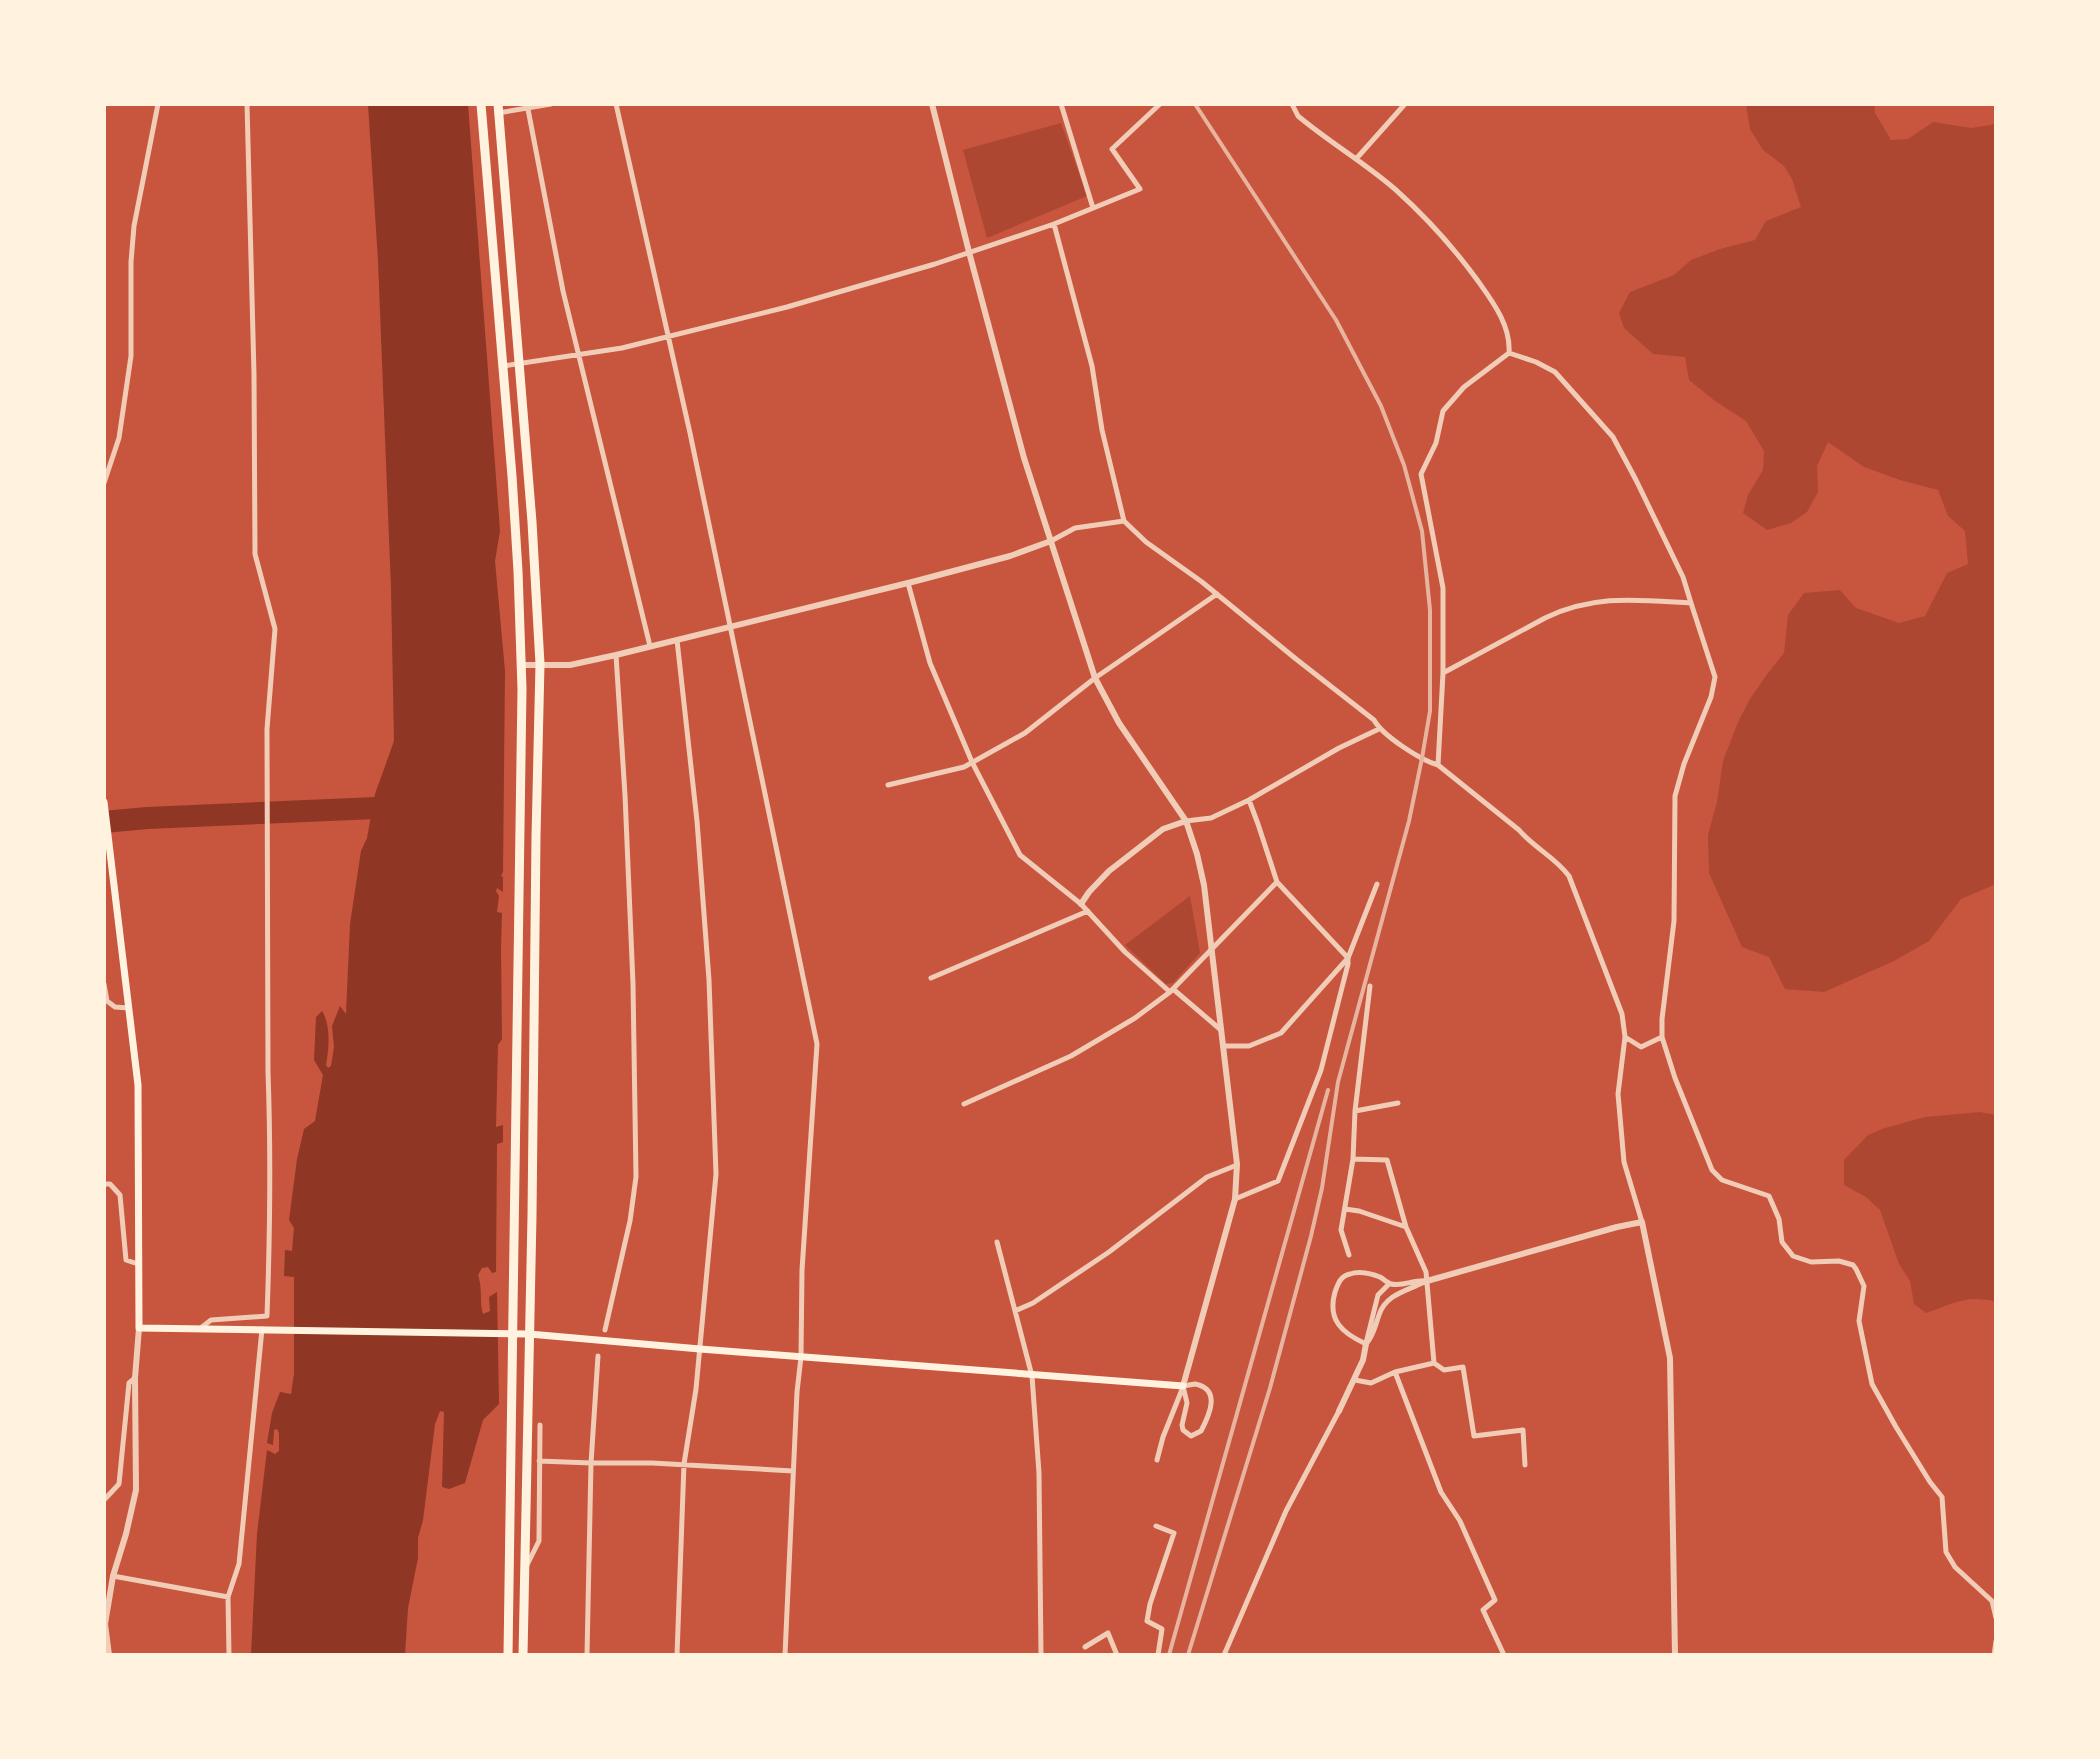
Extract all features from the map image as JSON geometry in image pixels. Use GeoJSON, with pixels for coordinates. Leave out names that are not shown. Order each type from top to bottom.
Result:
{"type":"FeatureCollection","features":[{"type":"Feature","properties":{"kind":"highway"},"geometry":{"type":"LineString","coordinates":[[481,104],[517,555],[521,665],[508,1655]]}},
{"type":"Feature","properties":{"kind":"highway"},"geometry":{"type":"LineString","coordinates":[[498,109],[532,522],[540,664],[523,1655]]}},
{"type":"Feature","properties":{"kind":"main road"},"geometry":{"type":"LineString","coordinates":[[104,802],[138,1085],[139,1328],[529,1334],[1183,1386]]}},
{"type":"Feature","properties":{"kind":"street"},"geometry":{"type":"LineString","coordinates":[[104,483],[119,438],[131,356],[134,226],[158,104]]}},
{"type":"Feature","properties":{"kind":"street"},"geometry":{"type":"LineString","coordinates":[[200,1328],[211,1320],[267,1316],[270,1125],[267,729],[275,629],[255,554],[247,104]]}},
{"type":"Feature","properties":{"kind":"street"},"geometry":{"type":"LineString","coordinates":[[498,109],[551,104]]}},
{"type":"Feature","properties":{"kind":"street"},"geometry":{"type":"LineString","coordinates":[[616,104],[817,1044],[802,1270],[801,1357],[785,1655]]}},
{"type":"Feature","properties":{"kind":"street"},"geometry":{"type":"LineString","coordinates":[[932,104],[1024,458],[1095,678],[1119,723],[1186,821],[1204,885],[1237,1164],[1235,1199],[1183,1386],[1157,1460]]}},
{"type":"Feature","properties":{"kind":"street"},"geometry":{"type":"LineString","coordinates":[[1061,104],[1093,208]]}},
{"type":"Feature","properties":{"kind":"street"},"geometry":{"type":"LineString","coordinates":[[502,366],[578,356],[787,307],[935,264],[1054,224],[1140,189],[1112,149],[1160,104]]}},
{"type":"Feature","properties":{"kind":"street"},"geometry":{"type":"LineString","coordinates":[[1292,104],[1298,116],[1394,189],[1433,225],[1500,313],[1510,343],[1509,353],[1464,387],[1443,411],[1436,443],[1421,474],[1443,588],[1443,673],[1438,765]]}},
{"type":"Feature","properties":{"kind":"street"},"geometry":{"type":"LineString","coordinates":[[1356,159],[1405,104]]}},
{"type":"Feature","properties":{"kind":"street"},"geometry":{"type":"LineString","coordinates":[[527,107],[578,356],[650,646]]}},
{"type":"Feature","properties":{"kind":"street"},"geometry":{"type":"LineString","coordinates":[[1054,224],[1092,366],[1102,430],[1124,521],[1146,542],[1368,714],[1379,729],[1438,765],[1519,830],[1529,842],[1560,864],[1569,876],[1622,1014],[1625,1037],[1618,1094],[1624,1162],[1642,1222],[1670,1358],[1675,1655]]}},
{"type":"Feature","properties":{"kind":"street"},"geometry":{"type":"LineString","coordinates":[[1509,353],[1555,372],[1613,437],[1683,577],[1715,677],[1711,697],[1684,764],[1675,796],[1674,921],[1662,1019],[1662,1037],[1675,1078],[1712,1170],[1722,1180],[1769,1196],[1779,1219],[1782,1242],[1793,1256],[1811,1262],[1839,1261],[1856,1269],[1864,1286],[1859,1321],[1872,1384],[1942,1497],[1946,1552],[1955,1567],[1992,1601],[1996,1618]]}},
{"type":"Feature","properties":{"kind":"street"},"geometry":{"type":"LineString","coordinates":[[521,665],[570,665],[616,655],[1010,556],[1051,541],[1075,528],[1124,521]]}},
{"type":"Feature","properties":{"kind":"street"},"geometry":{"type":"LineString","coordinates":[[908,583],[930,663],[972,762],[1020,855],[1081,904],[1125,952],[1221,1030]]}},
{"type":"Feature","properties":{"kind":"street"},"geometry":{"type":"LineString","coordinates":[[888,785],[964,767],[1025,733],[1095,678],[1217,594]]}},
{"type":"Feature","properties":{"kind":"street"},"geometry":{"type":"LineString","coordinates":[[1443,673],[1545,618],[1588,602],[1623,599],[1691,603]]}},
{"type":"Feature","properties":{"kind":"street"},"geometry":{"type":"LineString","coordinates":[[677,639],[697,821],[709,980],[716,1174],[700,1349],[684,1464],[677,1655]]}},
{"type":"Feature","properties":{"kind":"street"},"geometry":{"type":"LineString","coordinates":[[605,1330],[630,1221],[636,1177],[633,984],[616,655]]}},
{"type":"Feature","properties":{"kind":"street"},"geometry":{"type":"LineString","coordinates":[[1081,904],[1089,892],[1119,864],[1163,829],[1186,821],[1211,818],[1379,729]]}},
{"type":"Feature","properties":{"kind":"street"},"geometry":{"type":"LineString","coordinates":[[1249,800],[1277,882],[1348,958]]}},
{"type":"Feature","properties":{"kind":"street"},"geometry":{"type":"LineString","coordinates":[[964,1104],[1071,1056],[1135,1018],[1172,990],[1277,882]]}},
{"type":"Feature","properties":{"kind":"street"},"geometry":{"type":"LineString","coordinates":[[1235,1199],[1278,1181],[1321,1070],[1348,958],[1377,884]]}},
{"type":"Feature","properties":{"kind":"street"},"geometry":{"type":"LineString","coordinates":[[931,978],[1088,911]]}},
{"type":"Feature","properties":{"kind":"street"},"geometry":{"type":"LineString","coordinates":[[1223,1046],[1249,1046],[1281,1033],[1348,958]]}},
{"type":"Feature","properties":{"kind":"street"},"geometry":{"type":"LineString","coordinates":[[104,984],[107,1001],[115,1007],[130,1008]]}},
{"type":"Feature","properties":{"kind":"street"},"geometry":{"type":"LineString","coordinates":[[1349,1255],[1341,1230],[1353,1159],[1355,1111],[1370,986]]}},
{"type":"Feature","properties":{"kind":"street"},"geometry":{"type":"LineString","coordinates":[[1625,1037],[1641,1047],[1662,1037]]}},
{"type":"Feature","properties":{"kind":"street"},"geometry":{"type":"LineString","coordinates":[[1355,1111],[1398,1103]]}},
{"type":"Feature","properties":{"kind":"street"},"geometry":{"type":"LineString","coordinates":[[1353,1159],[1387,1160],[1406,1227],[1426,1272],[1434,1363]]}},
{"type":"Feature","properties":{"kind":"street"},"geometry":{"type":"LineString","coordinates":[[1015,1311],[1033,1303],[1109,1252],[1207,1177],[1237,1164]]}},
{"type":"Feature","properties":{"kind":"street"},"geometry":{"type":"LineString","coordinates":[[104,1184],[110,1184],[120,1195],[126,1260],[138,1264]]}},
{"type":"Feature","properties":{"kind":"street"},"geometry":{"type":"LineString","coordinates":[[1345,1209],[1406,1227]]}},
{"type":"Feature","properties":{"kind":"street"},"geometry":{"type":"LineString","coordinates":[[1366,1344],[1373,1337],[1379,1314],[1388,1300],[1427,1281],[1642,1222]]}},
{"type":"Feature","properties":{"kind":"street"},"geometry":{"type":"LineString","coordinates":[[997,1242],[1032,1376],[1040,1495],[1041,1655]]}},
{"type":"Feature","properties":{"kind":"street"},"geometry":{"type":"LineString","coordinates":[[1366,1344],[1344,1331],[1333,1315],[1337,1286],[1344,1276],[1361,1273],[1379,1277],[1389,1284],[1427,1281]]}},
{"type":"Feature","properties":{"kind":"street"},"geometry":{"type":"LineString","coordinates":[[1224,1655],[1286,1511],[1355,1380],[1363,1360],[1378,1295],[1389,1284]]}},
{"type":"Feature","properties":{"kind":"street"},"geometry":{"type":"LineString","coordinates":[[109,1655],[105,1624],[113,1576],[136,1490],[135,1378],[139,1328]]}},
{"type":"Feature","properties":{"kind":"street"},"geometry":{"type":"LineString","coordinates":[[229,1655],[228,1597],[239,1564],[262,1329]]}},
{"type":"Feature","properties":{"kind":"street"},"geometry":{"type":"LineString","coordinates":[[587,1655],[591,1463],[598,1356]]}},
{"type":"Feature","properties":{"kind":"street"},"geometry":{"type":"LineString","coordinates":[[1355,1380],[1371,1383],[1395,1372],[1434,1363],[1444,1370],[1463,1367],[1474,1436],[1523,1430],[1525,1465]]}},
{"type":"Feature","properties":{"kind":"street"},"geometry":{"type":"LineString","coordinates":[[1395,1372],[1441,1492],[1460,1521],[1495,1600],[1483,1610],[1504,1655]]}},
{"type":"Feature","properties":{"kind":"street"},"geometry":{"type":"LineString","coordinates":[[104,1500],[119,1484],[129,1383],[135,1378]]}},
{"type":"Feature","properties":{"kind":"street"},"geometry":{"type":"LineString","coordinates":[[1183,1386],[1205,1386],[1211,1394],[1212,1401],[1204,1426],[1191,1436],[1182,1425],[1187,1403],[1183,1386]]}},
{"type":"Feature","properties":{"kind":"street"},"geometry":{"type":"LineString","coordinates":[[525,1569],[539,1541],[540,1425]]}},
{"type":"Feature","properties":{"kind":"street"},"geometry":{"type":"LineString","coordinates":[[539,1461],[684,1464],[793,1471]]}},
{"type":"Feature","properties":{"kind":"street"},"geometry":{"type":"LineString","coordinates":[[1156,1526],[1174,1533],[1147,1621],[1162,1629],[1158,1655]]}},
{"type":"Feature","properties":{"kind":"street"},"geometry":{"type":"LineString","coordinates":[[113,1576],[228,1597]]}},
{"type":"Feature","properties":{"kind":"street"},"geometry":{"type":"LineString","coordinates":[[1085,1647],[1108,1633],[1117,1655]]}},
{"type":"Feature","properties":{"kind":"street"},"geometry":{"type":"LineString","coordinates":[[1994,1655],[1996,1641]]}},
{"type":"Feature","properties":{"kind":"shaded area"},"geometry":{"type":"Polygon","coordinates":[[[368,104],[468,104],[500,531],[495,561],[505,671],[503,892],[497,888],[496,891],[499,896],[497,912],[502,913],[502,1039],[498,1045],[496,1127],[503,1125],[503,1142],[497,1144],[496,1272],[492,1273],[488,1267],[482,1268],[478,1275],[483,1314],[490,1311],[489,1297],[497,1292],[499,1404],[483,1420],[465,1483],[449,1489],[442,1487],[444,1412],[440,1411],[435,1424],[418,1538],[418,1558],[408,1608],[405,1655],[251,1655],[257,1534],[267,1450],[275,1454],[279,1451],[277,1429],[274,1430],[273,1445],[267,1443],[272,1413],[280,1392],[291,1394],[294,1374],[294,1277],[284,1276],[285,1250],[292,1251],[294,1228],[289,1220],[297,1159],[304,1129],[315,1121],[323,1075],[314,1060],[316,1017],[322,1011],[327,1023],[328,1068],[334,1047],[332,1026],[340,1006],[346,1014],[350,924],[361,851],[367,838],[375,794],[394,741],[378,261],[368,104]]]}},
{"type":"Feature","properties":{"kind":"shaded area"},"geometry":{"type":"Polygon","coordinates":[[[1746,104],[1874,104],[1875,113],[1891,140],[1908,139],[1933,122],[1971,128],[1996,124],[1996,884],[1961,899],[1929,941],[1894,961],[1824,992],[1785,989],[1769,957],[1742,947],[1709,873],[1708,835],[1723,761],[1750,699],[1784,653],[1788,615],[1804,593],[1840,590],[1856,608],[1899,623],[1925,616],[1947,573],[1968,564],[1965,531],[1948,516],[1938,490],[1864,467],[1828,442],[1817,466],[1818,492],[1807,512],[1791,523],[1767,530],[1743,513],[1748,495],[1763,470],[1764,451],[1746,421],[1689,380],[1685,357],[1653,354],[1624,328],[1619,313],[1630,292],[1674,275],[1691,260],[1755,240],[1766,221],[1801,207],[1792,179],[1784,166],[1763,150],[1750,129],[1746,104]]]}},
{"type":"Feature","properties":{"kind":"shaded area"},"geometry":{"type":"Polygon","coordinates":[[[1061,123],[1087,196],[987,238],[963,150],[1061,123]]]}},
{"type":"Feature","properties":{"kind":"shaded area"},"geometry":{"type":"Polygon","coordinates":[[[1190,896],[1200,953],[1173,983],[1166,984],[1125,945],[1190,896]]]}},
{"type":"Feature","properties":{"kind":"shaded area"},"geometry":{"type":"Polygon","coordinates":[[[1980,1112],[1996,1115],[1996,1302],[1968,1300],[1926,1313],[1914,1304],[1910,1281],[1899,1264],[1880,1210],[1866,1197],[1844,1185],[1844,1160],[1868,1135],[1885,1128],[1925,1117],[1980,1112]]]}},
{"type":"Feature","properties":{"kind":"waterway"},"geometry":{"type":"LineString","coordinates":[[104,822],[399,807]]}},
{"type":"Feature","properties":{"kind":"railway"},"geometry":{"type":"LineString","coordinates":[[1188,1655],[1270,1388],[1311,1236],[1322,1188],[1338,1082],[1409,821],[1430,711],[1430,610],[1422,531],[1404,465],[1381,406],[1336,320],[1195,104]]}},
{"type":"Feature","properties":{"kind":"railway"},"geometry":{"type":"LineString","coordinates":[[1169,1655],[1328,1090]]}}]}
